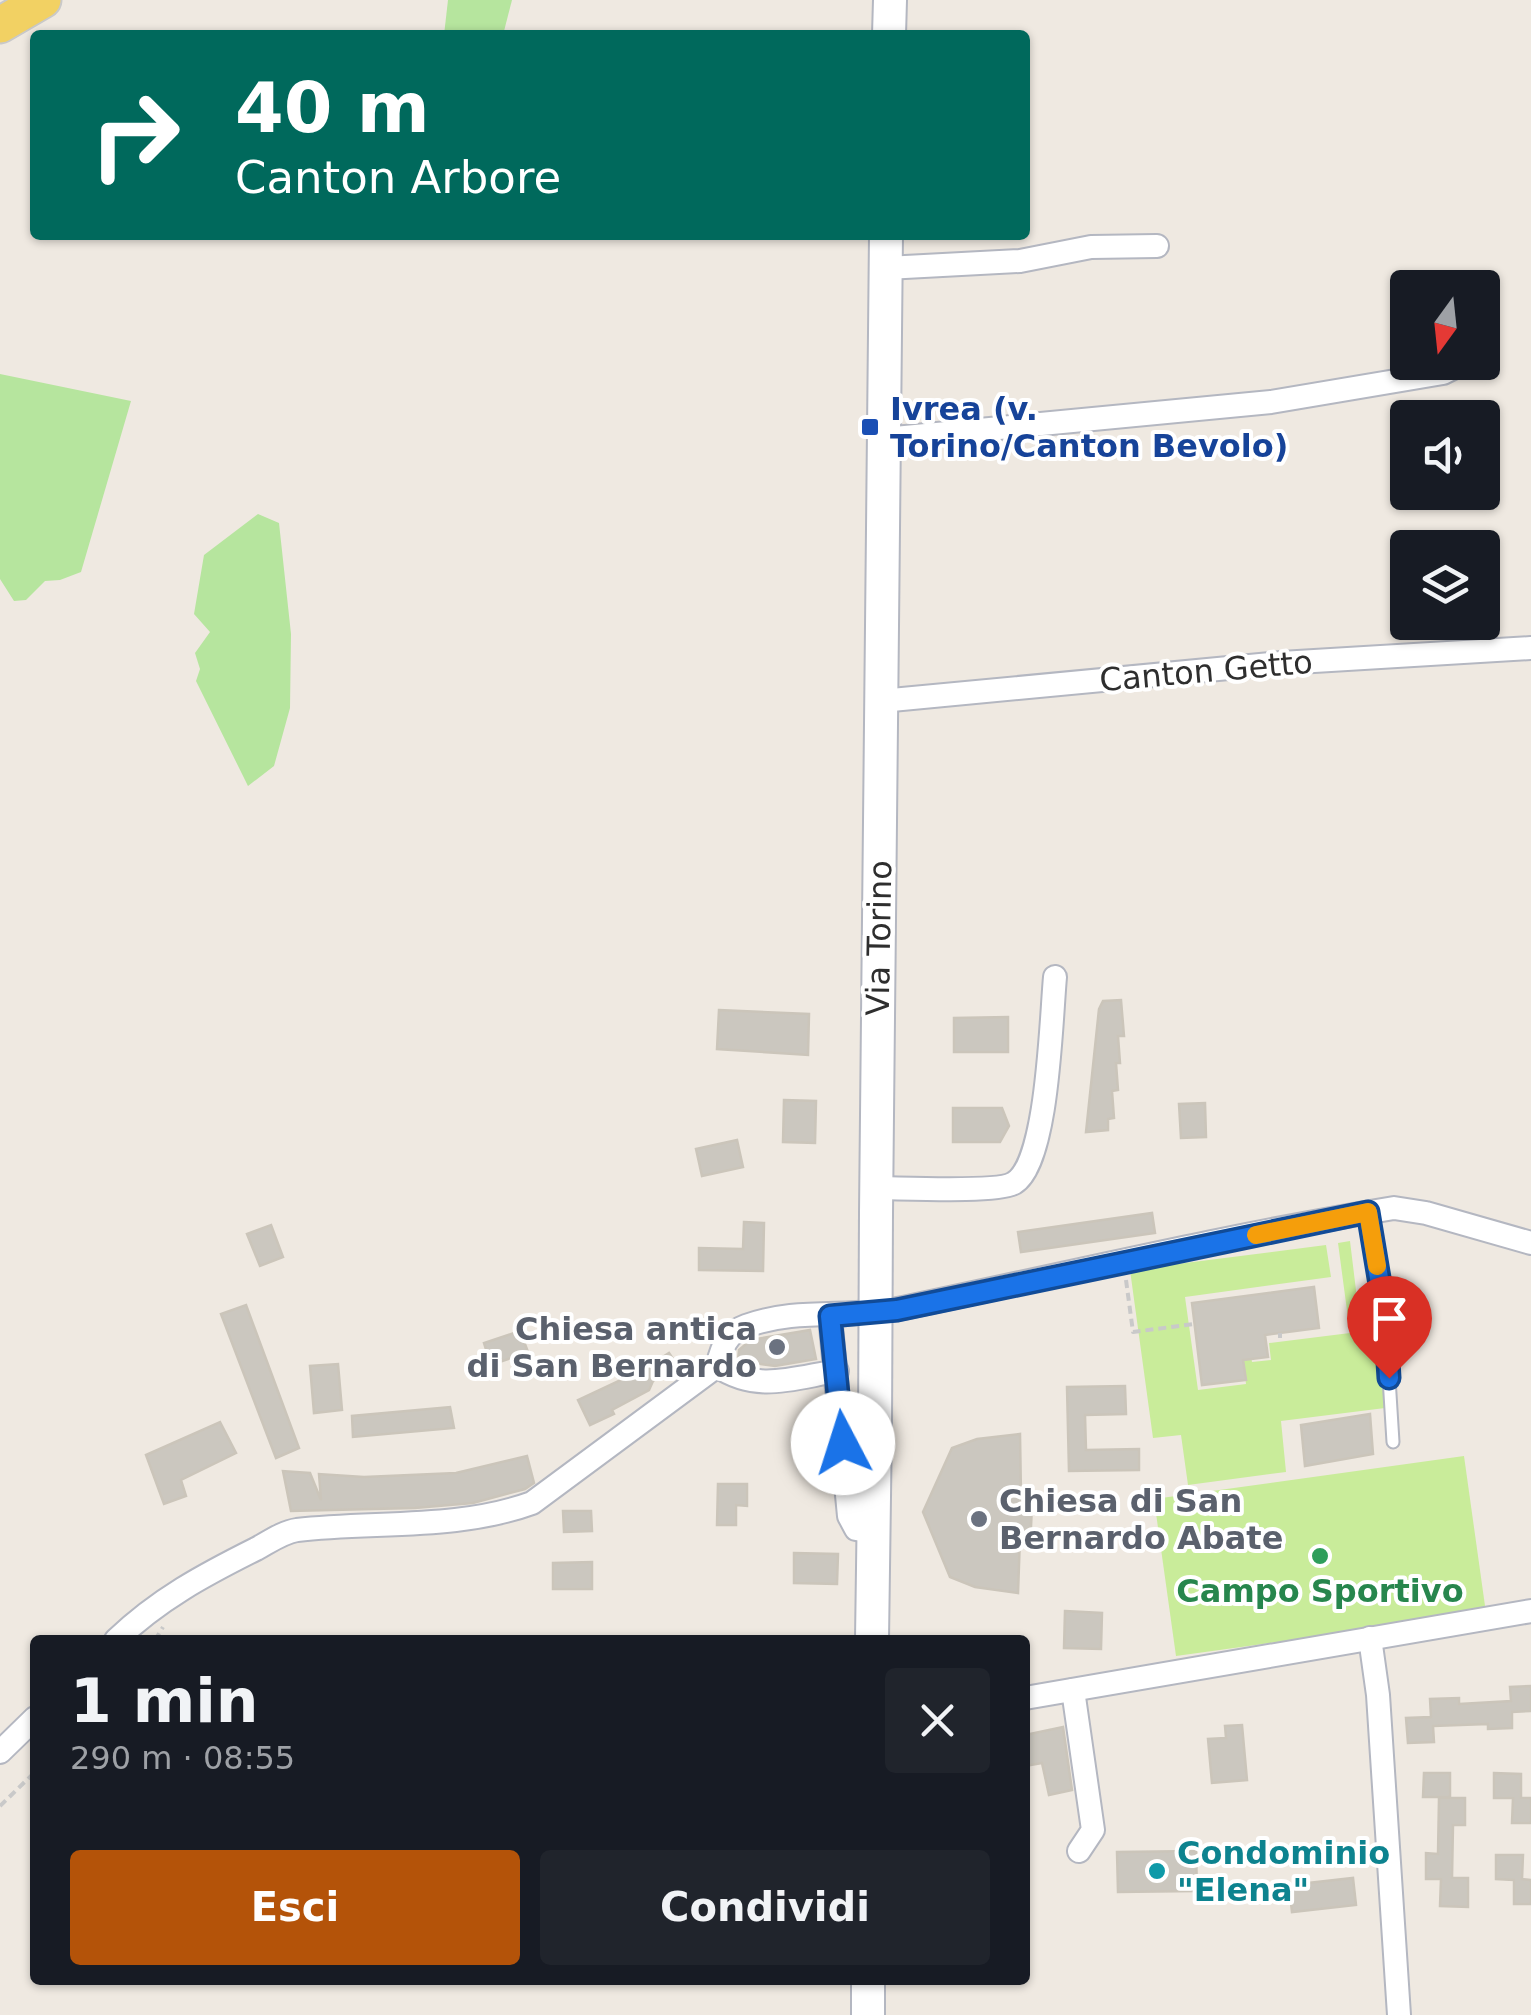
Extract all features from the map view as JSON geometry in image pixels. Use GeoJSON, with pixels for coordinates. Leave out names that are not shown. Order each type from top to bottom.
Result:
{"type":"FeatureCollection","features":[{"type":"Feature","properties":{"kind":"main road"},"geometry":{"type":"LineString","coordinates":[[0,26],[42,0]]}},
{"type":"Feature","properties":{"kind":"street"},"geometry":{"type":"LineString","coordinates":[[889,30],[890,0]]}},
{"type":"Feature","properties":{"kind":"street","name":"Via Torino"},"geometry":{"type":"LineString","coordinates":[[872,1635],[886,240]]}},
{"type":"Feature","properties":{"kind":"street"},"geometry":{"type":"LineString","coordinates":[[886,268],[1020,261],[1091,247],[1158,246]]}},
{"type":"Feature","properties":{"kind":"street"},"geometry":{"type":"LineString","coordinates":[[884,439],[1271,402],[1401,380]]}},
{"type":"Feature","properties":{"kind":"street","name":"Canton Getto"},"geometry":{"type":"LineString","coordinates":[[881,701],[1281,663],[1531,648]]}},
{"type":"Feature","properties":{"kind":"street"},"geometry":{"type":"LineString","coordinates":[[876,1200],[1006,1186],[1029,1170],[1040,1127],[1055,977]]}},
{"type":"Feature","properties":{"kind":"street"},"geometry":{"type":"LineString","coordinates":[[121,1635],[184,1584],[293,1530],[403,1525],[509,1511],[532,1503],[717,1366],[724,1341],[741,1327],[778,1316],[897,1310],[1394,1208],[1426,1213],[1531,1244]]}},
{"type":"Feature","properties":{"kind":"street"},"geometry":{"type":"LineString","coordinates":[[830,1316],[849,1516],[856,1530],[873,1532]]}},
{"type":"Feature","properties":{"kind":"street"},"geometry":{"type":"LineString","coordinates":[[717,1366],[737,1380],[759,1384],[837,1371]]}},
{"type":"Feature","properties":{"kind":"street"},"geometry":{"type":"LineString","coordinates":[[1030,1697],[1531,1611]]}},
{"type":"Feature","properties":{"kind":"street"},"geometry":{"type":"LineString","coordinates":[[1370,1638],[1378,1696],[1400,2015]]}},
{"type":"Feature","properties":{"kind":"street"},"geometry":{"type":"LineString","coordinates":[[1073,1690],[1093,1830],[1079,1851]]}},
{"type":"Feature","properties":{"kind":"street"},"geometry":{"type":"LineString","coordinates":[[0,1752],[30,1723]]}},
{"type":"Feature","properties":{"kind":"street"},"geometry":{"type":"LineString","coordinates":[[868,1985],[868,2015]]}},
{"type":"Feature","properties":{"kind":"lane"},"geometry":{"type":"LineString","coordinates":[[1368,1212],[1385,1314],[1393,1442]]}},
{"type":"Feature","properties":{"kind":"path"},"geometry":{"type":"LineString","coordinates":[[1126,1281],[1133,1332],[1194,1324]]}},
{"type":"Feature","properties":{"kind":"path"},"geometry":{"type":"LineString","coordinates":[[0,1806],[30,1777]]}},
{"type":"Feature","properties":{"kind":"green space"},"geometry":{"type":"Polygon","coordinates":[[[448,0],[512,0],[504,30],[445,30],[448,0]]]}},
{"type":"Feature","properties":{"kind":"green space"},"geometry":{"type":"Polygon","coordinates":[[[0,374],[131,401],[81,572],[45,581],[26,600],[14,601],[0,579],[0,374]]]}},
{"type":"Feature","properties":{"kind":"green space"},"geometry":{"type":"Polygon","coordinates":[[[258,514],[279,523],[291,634],[290,708],[274,766],[248,786],[196,681],[200,669],[195,653],[210,632],[194,614],[204,555],[258,514]]]}},
{"type":"Feature","properties":{"kind":"green space"},"geometry":{"type":"Polygon","coordinates":[[[1350,1241],[1359,1315],[1379,1313],[1385,1408],[1281,1421],[1286,1472],[1188,1485],[1181,1435],[1153,1438],[1130,1270],[1326,1245],[1331,1277],[1185,1297],[1198,1390],[1246,1384],[1241,1344],[1249,1343],[1252,1362],[1271,1360],[1269,1343],[1350,1333],[1338,1243],[1350,1241]]]}},
{"type":"Feature","properties":{"kind":"green space","name":"Campo Sportivo"},"geometry":{"type":"Polygon","coordinates":[[[1464,1456],[1486,1613],[1176,1656],[1154,1499],[1464,1456]]]}},
{"type":"Feature","properties":{"kind":"building"},"geometry":{"type":"Polygon","coordinates":[[[1121,1000],[1124,1036],[1118,1036],[1118,1090],[1112,1091],[1114,1118],[1108,1119],[1108,1130],[1086,1132],[1099,1009],[1103,1001],[1121,1000]]]}},
{"type":"Feature","properties":{"kind":"building"},"geometry":{"type":"Polygon","coordinates":[[[719,1010],[809,1014],[808,1055],[717,1049],[719,1010]]]}},
{"type":"Feature","properties":{"kind":"building"},"geometry":{"type":"Polygon","coordinates":[[[1008,1017],[1008,1052],[954,1052],[954,1018],[1008,1017]]]}},
{"type":"Feature","properties":{"kind":"building"},"geometry":{"type":"Polygon","coordinates":[[[784,1100],[816,1101],[815,1143],[783,1142],[784,1100]]]}},
{"type":"Feature","properties":{"kind":"building"},"geometry":{"type":"Polygon","coordinates":[[[1205,1103],[1206,1137],[1181,1138],[1179,1104],[1205,1103]]]}},
{"type":"Feature","properties":{"kind":"building"},"geometry":{"type":"Polygon","coordinates":[[[953,1108],[1002,1108],[1009,1126],[1000,1142],[953,1142],[953,1108]]]}},
{"type":"Feature","properties":{"kind":"building"},"geometry":{"type":"Polygon","coordinates":[[[737,1140],[743,1167],[702,1176],[696,1149],[737,1140]]]}},
{"type":"Feature","properties":{"kind":"building"},"geometry":{"type":"Polygon","coordinates":[[[1152,1213],[1155,1233],[1021,1252],[1018,1232],[1152,1213]]]}},
{"type":"Feature","properties":{"kind":"building"},"geometry":{"type":"Polygon","coordinates":[[[744,1222],[764,1223],[763,1271],[699,1270],[699,1248],[743,1249],[744,1222]]]}},
{"type":"Feature","properties":{"kind":"building"},"geometry":{"type":"Polygon","coordinates":[[[271,1225],[283,1257],[260,1266],[247,1234],[271,1225]]]}},
{"type":"Feature","properties":{"kind":"building"},"geometry":{"type":"Polygon","coordinates":[[[1314,1287],[1319,1328],[1265,1335],[1268,1357],[1243,1360],[1246,1380],[1202,1385],[1192,1303],[1314,1287]]]}},
{"type":"Feature","properties":{"kind":"building"},"geometry":{"type":"Polygon","coordinates":[[[246,1305],[299,1448],[276,1458],[221,1314],[246,1305]]]}},
{"type":"Feature","properties":{"kind":"building","name":"Chiesa antica di San Bernardo"},"geometry":{"type":"Polygon","coordinates":[[[810,1330],[816,1359],[775,1366],[738,1361],[739,1350],[751,1340],[810,1330]]]}},
{"type":"Feature","properties":{"kind":"building"},"geometry":{"type":"Polygon","coordinates":[[[520,1331],[528,1352],[491,1365],[484,1343],[520,1331]]]}},
{"type":"Feature","properties":{"kind":"building"},"geometry":{"type":"Polygon","coordinates":[[[669,1353],[678,1366],[653,1381],[649,1390],[612,1410],[614,1414],[590,1425],[578,1400],[621,1380],[617,1375],[641,1362],[647,1367],[669,1353]]]}},
{"type":"Feature","properties":{"kind":"building"},"geometry":{"type":"Polygon","coordinates":[[[338,1364],[342,1410],[314,1413],[310,1366],[338,1364]]]}},
{"type":"Feature","properties":{"kind":"building"},"geometry":{"type":"Polygon","coordinates":[[[1125,1386],[1126,1414],[1085,1415],[1086,1450],[1139,1449],[1139,1470],[1069,1471],[1067,1387],[1125,1386]]]}},
{"type":"Feature","properties":{"kind":"building"},"geometry":{"type":"Polygon","coordinates":[[[450,1407],[454,1428],[353,1437],[352,1416],[450,1407]]]}},
{"type":"Feature","properties":{"kind":"building"},"geometry":{"type":"Polygon","coordinates":[[[1370,1414],[1373,1454],[1305,1466],[1301,1425],[1370,1414]]]}},
{"type":"Feature","properties":{"kind":"building"},"geometry":{"type":"Polygon","coordinates":[[[220,1422],[236,1453],[181,1480],[186,1496],[164,1504],[146,1455],[220,1422]]]}},
{"type":"Feature","properties":{"kind":"building","name":"Chiesa di San Bernardo Abate"},"geometry":{"type":"Polygon","coordinates":[[[1020,1434],[1021,1495],[1032,1505],[1031,1527],[1020,1537],[1018,1593],[975,1587],[950,1577],[923,1512],[952,1448],[977,1439],[1020,1434]]]}},
{"type":"Feature","properties":{"kind":"building"},"geometry":{"type":"Polygon","coordinates":[[[527,1456],[534,1483],[525,1489],[473,1503],[415,1508],[291,1511],[283,1471],[310,1473],[321,1500],[319,1474],[364,1477],[456,1473],[527,1456]]]}},
{"type":"Feature","properties":{"kind":"building"},"geometry":{"type":"Polygon","coordinates":[[[718,1484],[747,1484],[747,1506],[736,1505],[736,1525],[717,1525],[718,1484]]]}},
{"type":"Feature","properties":{"kind":"building"},"geometry":{"type":"Polygon","coordinates":[[[563,1511],[591,1511],[592,1531],[564,1532],[563,1511]]]}},
{"type":"Feature","properties":{"kind":"building"},"geometry":{"type":"Polygon","coordinates":[[[794,1553],[838,1554],[837,1584],[794,1583],[794,1553]]]}},
{"type":"Feature","properties":{"kind":"building"},"geometry":{"type":"Polygon","coordinates":[[[592,1562],[592,1589],[553,1589],[553,1563],[592,1562]]]}},
{"type":"Feature","properties":{"kind":"building"},"geometry":{"type":"Polygon","coordinates":[[[1065,1611],[1102,1613],[1101,1649],[1064,1648],[1065,1611]]]}},
{"type":"Feature","properties":{"kind":"building"},"geometry":{"type":"Polygon","coordinates":[[[1531,1686],[1531,1711],[1512,1712],[1512,1728],[1488,1729],[1488,1724],[1433,1726],[1434,1742],[1408,1743],[1406,1718],[1431,1717],[1430,1699],[1459,1698],[1459,1704],[1511,1701],[1510,1687],[1531,1686]]]}},
{"type":"Feature","properties":{"kind":"building"},"geometry":{"type":"Polygon","coordinates":[[[1242,1725],[1247,1780],[1212,1783],[1208,1739],[1226,1738],[1225,1726],[1242,1725]]]}},
{"type":"Feature","properties":{"kind":"building"},"geometry":{"type":"Polygon","coordinates":[[[1063,1727],[1072,1790],[1049,1795],[1042,1763],[1030,1765],[1030,1734],[1063,1727]]]}},
{"type":"Feature","properties":{"kind":"building"},"geometry":{"type":"Polygon","coordinates":[[[1424,1773],[1450,1773],[1450,1797],[1423,1797],[1424,1773]]]}},
{"type":"Feature","properties":{"kind":"building"},"geometry":{"type":"Polygon","coordinates":[[[1494,1773],[1521,1774],[1521,1798],[1531,1798],[1531,1823],[1512,1823],[1513,1798],[1494,1798],[1494,1773]]]}},
{"type":"Feature","properties":{"kind":"building"},"geometry":{"type":"Polygon","coordinates":[[[1439,1798],[1465,1798],[1465,1825],[1453,1825],[1452,1878],[1468,1878],[1468,1907],[1440,1906],[1441,1879],[1426,1879],[1426,1853],[1438,1854],[1439,1798]]]}},
{"type":"Feature","properties":{"kind":"building","name":"Condominio \"Elena\""},"geometry":{"type":"Polygon","coordinates":[[[1196,1851],[1197,1891],[1118,1892],[1117,1852],[1196,1851]]]}},
{"type":"Feature","properties":{"kind":"building"},"geometry":{"type":"Polygon","coordinates":[[[1496,1855],[1523,1855],[1522,1879],[1531,1880],[1531,1904],[1514,1904],[1514,1880],[1496,1879],[1496,1855]]]}},
{"type":"Feature","properties":{"kind":"building"},"geometry":{"type":"Polygon","coordinates":[[[1353,1878],[1356,1905],[1292,1912],[1289,1885],[1353,1878]]]}},
{"type":"Feature","properties":{"kind":"slow traffic"},"geometry":{"type":"LineString","coordinates":[[1256,1235],[1368,1212],[1377,1266]]}},
{"type":"Feature","properties":{"kind":"place","name":"Ivrea (v. Torino/Canton Bevolo)"},"geometry":{"type":"Point","coordinates":[870,427]}},
{"type":"Feature","properties":{"kind":"place","name":"Chiesa antica di San Bernardo"},"geometry":{"type":"Point","coordinates":[777,1347]}},
{"type":"Feature","properties":{"kind":"place","name":"Chiesa di San Bernardo Abate"},"geometry":{"type":"Point","coordinates":[979,1519]}},
{"type":"Feature","properties":{"kind":"place","name":"Campo Sportivo"},"geometry":{"type":"Point","coordinates":[1320,1556]}},
{"type":"Feature","properties":{"kind":"place","name":"Condominio \"Elena\""},"geometry":{"type":"Point","coordinates":[1157,1871]}},
{"type":"Feature","properties":{"kind":"route"},"geometry":{"type":"LineString","coordinates":[[843,1443],[830,1316],[897,1310],[1368,1212],[1385,1314],[1389,1378]]}}]}
